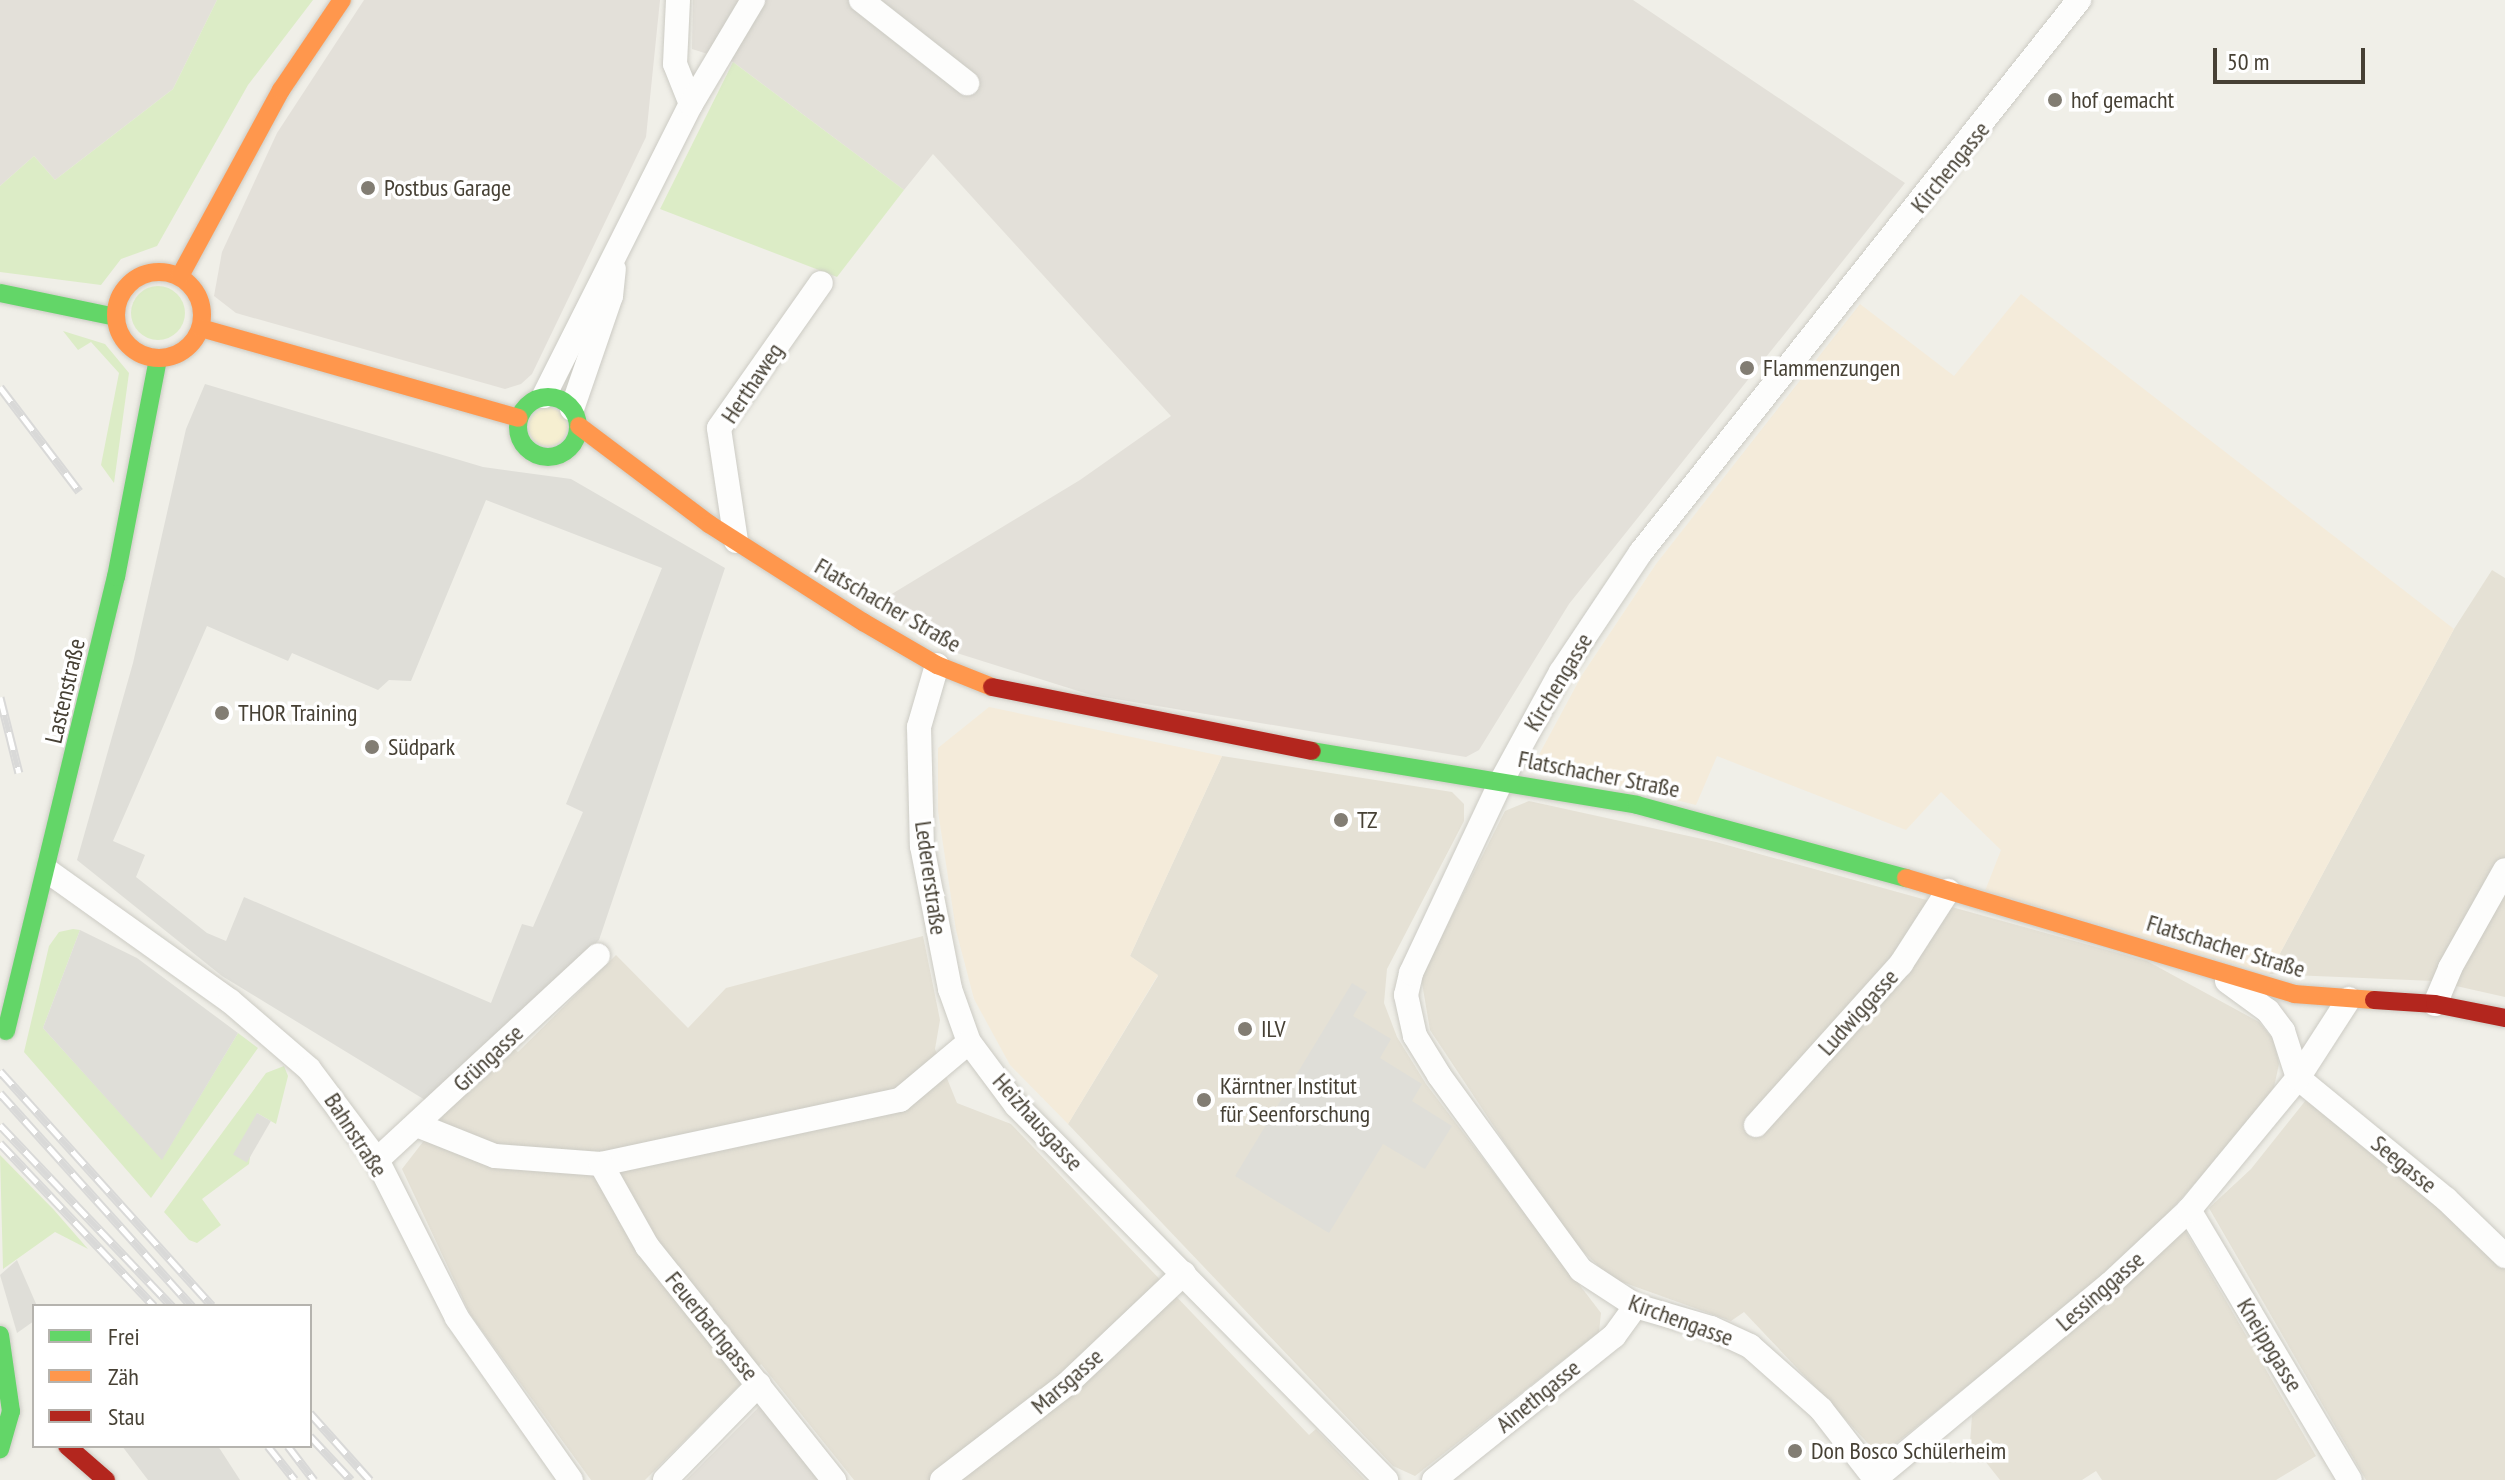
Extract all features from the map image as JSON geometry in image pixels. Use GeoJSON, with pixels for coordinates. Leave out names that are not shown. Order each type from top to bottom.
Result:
{"type":"FeatureCollection","features":[{"type":"Feature","properties":{"kind":"street"},"geometry":{"type":"LineString","coordinates":[[180,276],[281,90],[342,0]]}},
{"type":"Feature","properties":{"kind":"street"},"geometry":{"type":"LineString","coordinates":[[678,0],[675,64],[691,104]]}},
{"type":"Feature","properties":{"kind":"street"},"geometry":{"type":"LineString","coordinates":[[544,396],[598,285],[615,263],[691,104],[753,0]]}},
{"type":"Feature","properties":{"kind":"street"},"geometry":{"type":"LineString","coordinates":[[861,0],[967,83]]}},
{"type":"Feature","properties":{"kind":"street","name":"Kirchengasse"},"geometry":{"type":"LineString","coordinates":[[1876,1479],[1821,1409],[1750,1346],[1711,1328],[1636,1306],[1581,1270],[1439,1075],[1407,1015],[1411,973],[1502,780],[1561,672],[1641,552],[2079,0]]}},
{"type":"Feature","properties":{"kind":"street"},"geometry":{"type":"LineString","coordinates":[[565,452],[576,440],[576,417],[611,296],[615,263]]}},
{"type":"Feature","properties":{"kind":"street"},"geometry":{"type":"LineString","coordinates":[[160,272],[180,276],[193,287],[202,307],[201,328],[191,345],[158,359],[138,353],[122,337],[116,317],[120,296],[138,277],[160,272]]}},
{"type":"Feature","properties":{"kind":"street","name":"Herthaweg"},"geometry":{"type":"LineString","coordinates":[[736,541],[719,428],[821,283]]}},
{"type":"Feature","properties":{"kind":"street"},"geometry":{"type":"LineString","coordinates":[[0,293],[116,317]]}},
{"type":"Feature","properties":{"kind":"street"},"geometry":{"type":"LineString","coordinates":[[201,328],[518,418]]}},
{"type":"Feature","properties":{"kind":"street","name":"Lastenstraße"},"geometry":{"type":"LineString","coordinates":[[6,1031],[49,872],[125,532],[158,359]]}},
{"type":"Feature","properties":{"kind":"street"},"geometry":{"type":"LineString","coordinates":[[576,417],[560,399],[544,396],[528,403],[518,418],[523,445],[537,456],[565,452],[589,464]]}},
{"type":"Feature","properties":{"kind":"street","name":"Flatschacher Straße"},"geometry":{"type":"LineString","coordinates":[[576,417],[709,524],[937,665],[1010,694],[1188,730],[1502,780],[1731,826],[2294,994],[2435,1004],[2505,1018]]}},
{"type":"Feature","properties":{"kind":"street","name":"Flatschacher Straße"},"geometry":{"type":"LineString","coordinates":[[613,476],[687,519],[709,524]]}},
{"type":"Feature","properties":{"kind":"street","name":"Ledererstraße"},"geometry":{"type":"LineString","coordinates":[[937,665],[919,727],[922,846],[950,989],[969,1042]]}},
{"type":"Feature","properties":{"kind":"street"},"geometry":{"type":"LineString","coordinates":[[2435,1004],[2505,870]]}},
{"type":"Feature","properties":{"kind":"street","name":"Bahnstraße"},"geometry":{"type":"LineString","coordinates":[[49,872],[230,1001],[309,1069],[377,1160],[457,1318],[571,1480]]}},
{"type":"Feature","properties":{"kind":"street","name":"Ludwiggasse"},"geometry":{"type":"LineString","coordinates":[[1756,1125],[1901,964],[1948,891]]}},
{"type":"Feature","properties":{"kind":"street","name":"Grüngasse"},"geometry":{"type":"LineString","coordinates":[[377,1160],[598,955]]}},
{"type":"Feature","properties":{"kind":"street"},"geometry":{"type":"LineString","coordinates":[[2212,970],[2275,1021],[2291,1048],[2298,1078]]}},
{"type":"Feature","properties":{"kind":"street","name":"Lessinggasse"},"geometry":{"type":"LineString","coordinates":[[1876,1479],[2111,1283],[2189,1210],[2298,1078],[2349,999]]}},
{"type":"Feature","properties":{"kind":"street"},"geometry":{"type":"LineString","coordinates":[[417,1125],[495,1156],[601,1164],[900,1100],[969,1042]]}},
{"type":"Feature","properties":{"kind":"street","name":"Heizhausgasse"},"geometry":{"type":"LineString","coordinates":[[969,1042],[1016,1105],[1386,1480]]}},
{"type":"Feature","properties":{"kind":"street","name":"Seegasse"},"geometry":{"type":"LineString","coordinates":[[2298,1078],[2446,1199],[2505,1256]]}},
{"type":"Feature","properties":{"kind":"street","name":"Feuerbachgasse"},"geometry":{"type":"LineString","coordinates":[[601,1164],[647,1246],[834,1480]]}},
{"type":"Feature","properties":{"kind":"street","name":"Kneippgasse"},"geometry":{"type":"LineString","coordinates":[[2189,1210],[2350,1480]]}},
{"type":"Feature","properties":{"kind":"street","name":"Marsgasse"},"geometry":{"type":"LineString","coordinates":[[942,1480],[1067,1384],[1184,1273]]}},
{"type":"Feature","properties":{"kind":"street","name":"Ainethgasse"},"geometry":{"type":"LineString","coordinates":[[1434,1480],[1614,1336],[1636,1306]]}},
{"type":"Feature","properties":{"kind":"street"},"geometry":{"type":"LineString","coordinates":[[0,1335],[5,1391],[0,1449]]}},
{"type":"Feature","properties":{"kind":"street"},"geometry":{"type":"LineString","coordinates":[[665,1480],[759,1384]]}},
{"type":"Feature","properties":{"kind":"street"},"geometry":{"type":"LineString","coordinates":[[5,1391],[32,1415]]}},
{"type":"Feature","properties":{"kind":"street"},"geometry":{"type":"LineString","coordinates":[[69,1448],[106,1480]]}},
{"type":"Feature","properties":{"kind":"shaded area"},"geometry":{"type":"Polygon","coordinates":[[[0,0],[217,0],[173,89],[55,180],[34,156],[0,186],[0,0]]]}},
{"type":"Feature","properties":{"kind":"shaded area"},"geometry":{"type":"Polygon","coordinates":[[[364,0],[660,0],[646,137],[532,374],[521,384],[505,389],[236,313],[214,296],[222,252],[277,133],[364,0]]]}},
{"type":"Feature","properties":{"kind":"shaded area"},"geometry":{"type":"Polygon","coordinates":[[[693,0],[1633,0],[1905,183],[1569,604],[1479,750],[1466,757],[1091,695],[944,649],[872,606],[1080,480],[1171,416],[933,154],[904,190],[733,62],[692,49],[693,0]]]}},
{"type":"Feature","properties":{"kind":"shaded area"},"geometry":{"type":"Polygon","coordinates":[[[2021,294],[2454,629],[2269,974],[1985,891],[2001,850],[1941,792],[1906,830],[1717,756],[1696,805],[1534,764],[1582,675],[1656,564],[1860,304],[1954,376],[2021,294]]]}},
{"type":"Feature","properties":{"kind":"shaded area"},"geometry":{"type":"Polygon","coordinates":[[[205,384],[483,467],[571,479],[725,568],[599,940],[430,1103],[222,976],[77,860],[133,663],[186,429],[205,384]],[[486,500],[411,681],[389,680],[378,690],[292,653],[288,661],[207,626],[113,841],[145,855],[136,877],[207,933],[226,941],[244,897],[491,1003],[522,924],[533,927],[583,812],[566,804],[662,568],[486,500]]]}},
{"type":"Feature","properties":{"kind":"shaded area"},"geometry":{"type":"Polygon","coordinates":[[[2492,570],[2505,578],[2505,997],[2434,981],[2269,974],[2454,629],[2492,570]]]}},
{"type":"Feature","properties":{"kind":"shaded area"},"geometry":{"type":"Polygon","coordinates":[[[989,707],[1222,756],[1130,956],[1158,975],[1068,1124],[1010,1065],[974,999],[956,930],[938,811],[938,748],[989,707]]]}},
{"type":"Feature","properties":{"kind":"shaded area"},"geometry":{"type":"Polygon","coordinates":[[[1222,756],[1452,792],[1464,804],[1464,821],[1387,969],[1384,1003],[1397,1037],[1426,1084],[1601,1313],[1599,1332],[1415,1476],[1393,1466],[1068,1124],[1158,976],[1130,956],[1222,756]]]}},
{"type":"Feature","properties":{"kind":"shaded area"},"geometry":{"type":"Polygon","coordinates":[[[1529,801],[1716,842],[2147,961],[2259,1022],[2274,1040],[2279,1064],[2274,1087],[2245,1128],[2169,1212],[2091,1287],[1880,1456],[1744,1312],[1731,1321],[1611,1278],[1566,1235],[1430,1030],[1421,977],[1505,811],[1529,801]]]}},
{"type":"Feature","properties":{"kind":"shaded area"},"geometry":{"type":"Polygon","coordinates":[[[80,930],[137,958],[238,1033],[162,1160],[43,1028],[80,930]]]}},
{"type":"Feature","properties":{"kind":"shaded area"},"geometry":{"type":"Polygon","coordinates":[[[923,936],[940,1020],[935,1049],[957,1103],[1011,1124],[1309,1435],[1316,1429],[1365,1480],[854,1480],[761,1364],[645,1480],[591,1480],[470,1314],[402,1169],[453,1103],[511,1046],[518,1052],[616,955],[688,1028],[726,988],[923,936]]]}},
{"type":"Feature","properties":{"kind":"shaded area"},"geometry":{"type":"Polygon","coordinates":[[[1352,983],[1367,992],[1353,1016],[1391,1039],[1380,1058],[1422,1084],[1412,1101],[1452,1126],[1425,1169],[1383,1144],[1329,1233],[1235,1176],[1352,983]]]}},
{"type":"Feature","properties":{"kind":"shaded area"},"geometry":{"type":"Polygon","coordinates":[[[2306,1100],[2434,1197],[2505,1269],[2505,1480],[2366,1480],[2209,1208],[2251,1169],[2306,1100]]]}},
{"type":"Feature","properties":{"kind":"shaded area"},"geometry":{"type":"Polygon","coordinates":[[[257,1113],[271,1121],[247,1163],[233,1155],[257,1113]]]}},
{"type":"Feature","properties":{"kind":"shaded area"},"geometry":{"type":"Polygon","coordinates":[[[2185,1230],[2316,1456],[2276,1480],[2102,1480],[2096,1471],[2082,1480],[2000,1480],[1970,1442],[1972,1416],[2185,1230]]]}},
{"type":"Feature","properties":{"kind":"shaded area"},"geometry":{"type":"Polygon","coordinates":[[[17,1260],[36,1304],[32,1304],[32,1322],[17,1333],[0,1275],[17,1260]]]}},
{"type":"Feature","properties":{"kind":"shaded area"},"geometry":{"type":"Polygon","coordinates":[[[763,1403],[824,1480],[686,1480],[763,1403]]]}},
{"type":"Feature","properties":{"kind":"shaded area"},"geometry":{"type":"Polygon","coordinates":[[[124,1448],[219,1448],[240,1480],[148,1480],[124,1448]]]}},
{"type":"Feature","properties":{"kind":"green space"},"geometry":{"type":"Polygon","coordinates":[[[217,0],[313,0],[248,85],[157,246],[121,259],[101,285],[0,272],[0,186],[34,156],[55,180],[173,89],[217,0]]]}},
{"type":"Feature","properties":{"kind":"green space"},"geometry":{"type":"Polygon","coordinates":[[[733,62],[904,190],[837,277],[660,209],[733,62]]]}},
{"type":"Feature","properties":{"kind":"green space"},"geometry":{"type":"Polygon","coordinates":[[[158,286],[177,294],[185,313],[177,332],[158,340],[139,332],[131,313],[139,294],[158,286]]]}},
{"type":"Feature","properties":{"kind":"green space"},"geometry":{"type":"Polygon","coordinates":[[[63,331],[105,344],[129,373],[114,483],[101,465],[119,373],[91,342],[78,350],[63,331]]]}},
{"type":"Feature","properties":{"kind":"green space"},"geometry":{"type":"Polygon","coordinates":[[[80,930],[43,1028],[162,1159],[238,1033],[258,1048],[151,1198],[24,1052],[49,946],[59,932],[80,930]]]}},
{"type":"Feature","properties":{"kind":"green space"},"geometry":{"type":"Polygon","coordinates":[[[284,1066],[288,1076],[276,1124],[257,1113],[249,1164],[202,1199],[221,1225],[197,1243],[189,1240],[164,1212],[266,1073],[284,1066]]]}},
{"type":"Feature","properties":{"kind":"green space"},"geometry":{"type":"Polygon","coordinates":[[[0,1155],[88,1249],[55,1232],[3,1269],[0,1155]]]}},
{"type":"Feature","properties":{"kind":"sand"},"geometry":{"type":"Polygon","coordinates":[[[548,408],[562,413],[567,427],[562,441],[548,446],[534,441],[529,427],[534,413],[548,408]]]}},
{"type":"Feature","properties":{"kind":"railway"},"geometry":{"type":"LineString","coordinates":[[0,387],[79,491]]}},
{"type":"Feature","properties":{"kind":"railway"},"geometry":{"type":"LineString","coordinates":[[0,697],[19,773]]}},
{"type":"Feature","properties":{"kind":"railway"},"geometry":{"type":"LineString","coordinates":[[0,1071],[210,1304]]}},
{"type":"Feature","properties":{"kind":"railway"},"geometry":{"type":"LineString","coordinates":[[0,1093],[190,1304]]}},
{"type":"Feature","properties":{"kind":"railway"},"geometry":{"type":"LineString","coordinates":[[0,1125],[170,1304]]}},
{"type":"Feature","properties":{"kind":"railway"},"geometry":{"type":"LineString","coordinates":[[0,1143],[152,1304]]}},
{"type":"Feature","properties":{"kind":"railway"},"geometry":{"type":"LineString","coordinates":[[312,1415],[370,1480]]}},
{"type":"Feature","properties":{"kind":"railway"},"geometry":{"type":"LineString","coordinates":[[312,1438],[351,1480]]}},
{"type":"Feature","properties":{"kind":"railway"},"geometry":{"type":"LineString","coordinates":[[270,1448],[295,1480]]}},
{"type":"Feature","properties":{"kind":"railway"},"geometry":{"type":"LineString","coordinates":[[290,1448],[314,1480]]}},
{"type":"Feature","properties":{"kind":"traffic: fast"},"geometry":{"type":"LineString","coordinates":[[0,293],[116,317]]}},
{"type":"Feature","properties":{"kind":"traffic: fast"},"geometry":{"type":"LineString","coordinates":[[6,1031],[116,577],[158,359]]}},
{"type":"Feature","properties":{"kind":"traffic: fast"},"geometry":{"type":"LineString","coordinates":[[548,397],[560,399],[569,406],[576,415],[578,427],[576,439],[569,448],[560,455],[548,457],[536,455],[527,448],[520,439],[518,427],[520,415],[527,406],[536,399],[548,397]]}},
{"type":"Feature","properties":{"kind":"traffic: fast"},"geometry":{"type":"LineString","coordinates":[[1312,751],[1637,805],[1906,878]]}},
{"type":"Feature","properties":{"kind":"traffic: fast"},"geometry":{"type":"LineString","coordinates":[[0,1335],[11,1411],[0,1449]]}},
{"type":"Feature","properties":{"kind":"traffic: slow"},"geometry":{"type":"LineString","coordinates":[[180,276],[281,90],[342,0]]}},
{"type":"Feature","properties":{"kind":"traffic: slow"},"geometry":{"type":"LineString","coordinates":[[159,272],[175,276],[189,285],[198,299],[202,315],[198,331],[189,345],[175,354],[159,358],[143,354],[129,345],[120,331],[116,315],[120,299],[129,285],[143,276],[159,272]]}},
{"type":"Feature","properties":{"kind":"traffic: slow"},"geometry":{"type":"LineString","coordinates":[[201,328],[518,418]]}},
{"type":"Feature","properties":{"kind":"traffic: slow"},"geometry":{"type":"LineString","coordinates":[[579,426],[709,524],[863,622],[937,665],[992,687]]}},
{"type":"Feature","properties":{"kind":"traffic: slow"},"geometry":{"type":"LineString","coordinates":[[1906,878],[2294,994],[2374,1000]]}},
{"type":"Feature","properties":{"kind":"traffic: jam"},"geometry":{"type":"LineString","coordinates":[[992,687],[1312,751]]}},
{"type":"Feature","properties":{"kind":"traffic: jam"},"geometry":{"type":"LineString","coordinates":[[2374,1000],[2435,1004],[2505,1018]]}},
{"type":"Feature","properties":{"kind":"traffic: jam"},"geometry":{"type":"LineString","coordinates":[[69,1448],[106,1480]]}},
{"type":"Feature","properties":{"kind":"place","name":"hof gemacht"},"geometry":{"type":"Point","coordinates":[2055,100]}},
{"type":"Feature","properties":{"kind":"place","name":"Postbus Garage"},"geometry":{"type":"Point","coordinates":[368,188]}},
{"type":"Feature","properties":{"kind":"place","name":"Flammenzungen"},"geometry":{"type":"Point","coordinates":[1747,368]}},
{"type":"Feature","properties":{"kind":"place","name":"THOR Training"},"geometry":{"type":"Point","coordinates":[222,713]}},
{"type":"Feature","properties":{"kind":"place","name":"Südpark"},"geometry":{"type":"Point","coordinates":[372,747]}},
{"type":"Feature","properties":{"kind":"place","name":"TZ"},"geometry":{"type":"Point","coordinates":[1341,820]}},
{"type":"Feature","properties":{"kind":"place","name":"ILV"},"geometry":{"type":"Point","coordinates":[1245,1029]}},
{"type":"Feature","properties":{"kind":"place","name":"Kärntner Institut für Seenforschung"},"geometry":{"type":"Point","coordinates":[1204,1100]}},
{"type":"Feature","properties":{"kind":"place","name":"Don Bosco Schülerheim"},"geometry":{"type":"Point","coordinates":[1795,1451]}}]}
